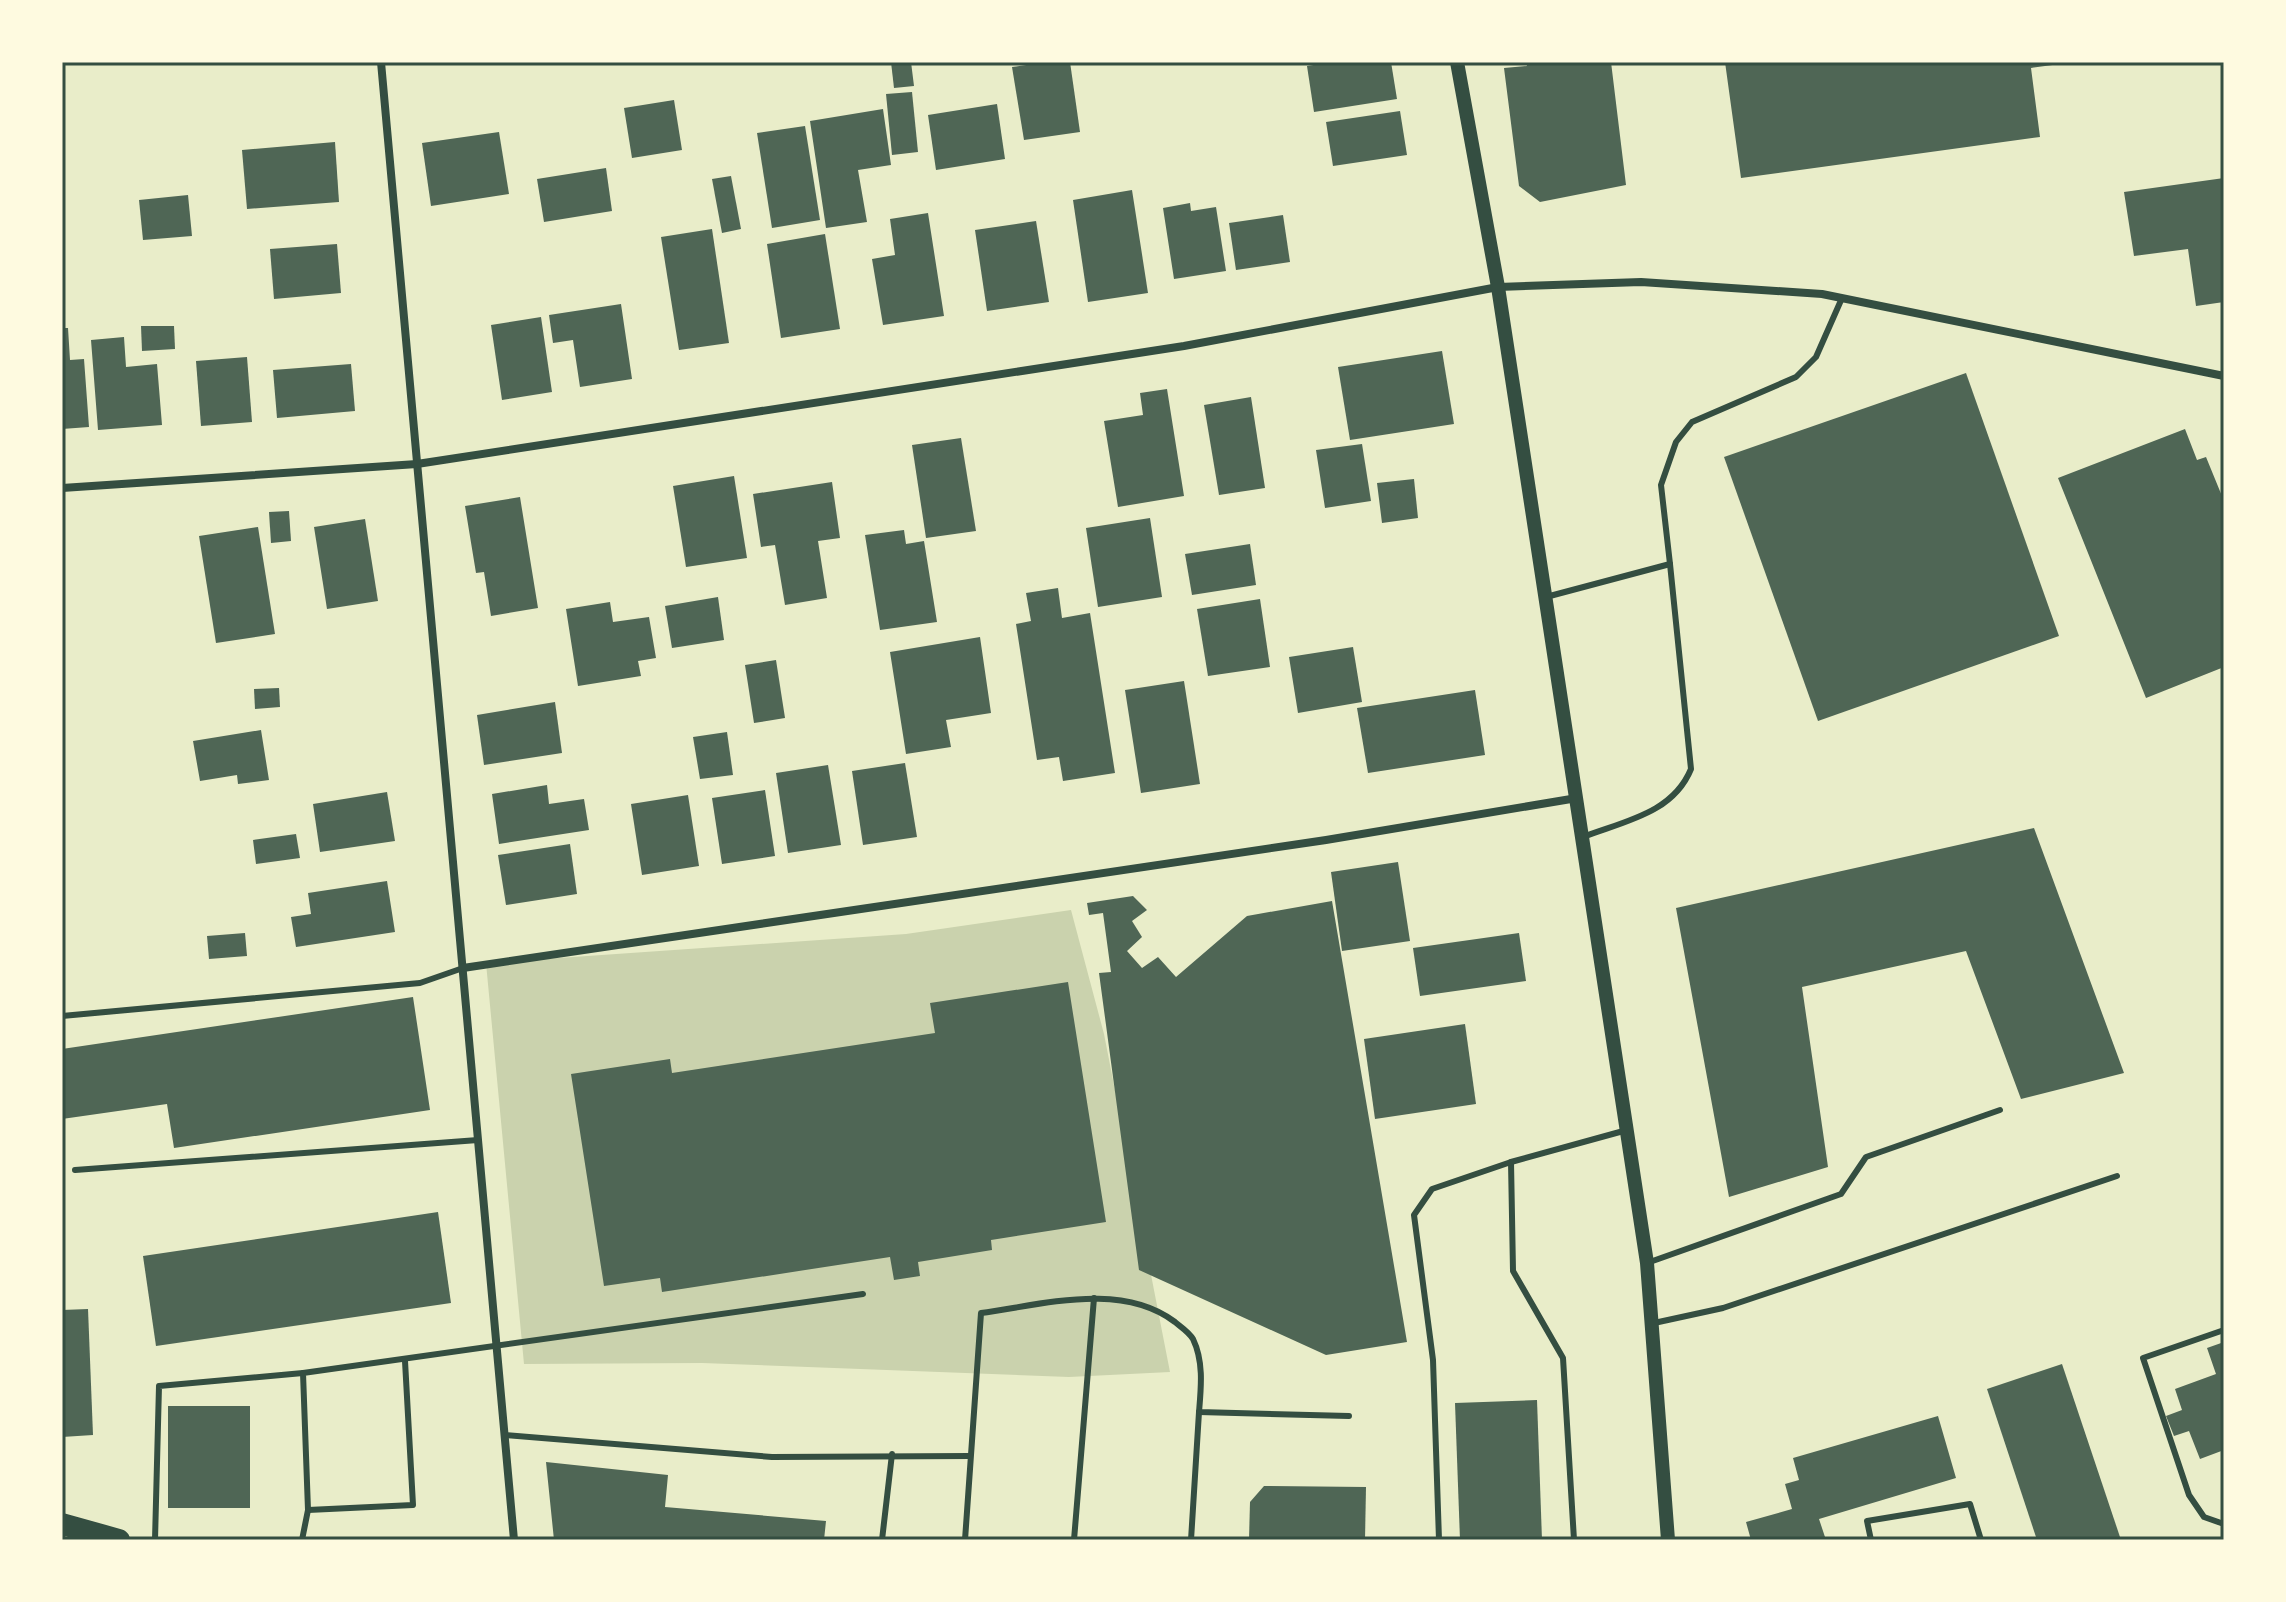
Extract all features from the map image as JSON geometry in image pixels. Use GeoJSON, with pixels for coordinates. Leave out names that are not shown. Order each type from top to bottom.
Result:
{"type":"FeatureCollection","features":[{"type":"Feature","properties":{"kind":"highway"},"geometry":{"type":"LineString","coordinates":[[62,1524],[119,1540]]}},
{"type":"Feature","properties":{"kind":"street"},"geometry":{"type":"LineString","coordinates":[[381,62],[514,1540]]}},
{"type":"Feature","properties":{"kind":"street"},"geometry":{"type":"LineString","coordinates":[[1457,62],[1498,287],[1647,1263],[1654,1323],[1668,1540]]}},
{"type":"Feature","properties":{"kind":"street"},"geometry":{"type":"LineString","coordinates":[[62,488],[417,464],[1184,346],[1498,287],[1641,282],[1842,298],[2224,376]]}},
{"type":"Feature","properties":{"kind":"street"},"geometry":{"type":"LineString","coordinates":[[463,968],[1326,840],[1577,798]]}},
{"type":"Feature","properties":{"kind":"lane"},"geometry":{"type":"LineString","coordinates":[[1582,837],[1663,807],[1683,789],[1691,769],[1661,485],[1676,442],[1692,422],[1796,377],[1816,357],[1842,298]]}},
{"type":"Feature","properties":{"kind":"lane"},"geometry":{"type":"LineString","coordinates":[[1546,597],[1670,564]]}},
{"type":"Feature","properties":{"kind":"lane"},"geometry":{"type":"LineString","coordinates":[[62,1016],[420,983],[463,968]]}},
{"type":"Feature","properties":{"kind":"lane"},"geometry":{"type":"LineString","coordinates":[[1647,1263],[1841,1194],[1866,1157],[2000,1110]]}},
{"type":"Feature","properties":{"kind":"lane"},"geometry":{"type":"LineString","coordinates":[[1439,1540],[1433,1360],[1414,1215],[1432,1189],[1511,1162],[1627,1130]]}},
{"type":"Feature","properties":{"kind":"lane"},"geometry":{"type":"LineString","coordinates":[[75,1170],[478,1140]]}},
{"type":"Feature","properties":{"kind":"lane"},"geometry":{"type":"LineString","coordinates":[[1511,1162],[1513,1271],[1563,1358],[1574,1540]]}},
{"type":"Feature","properties":{"kind":"lane"},"geometry":{"type":"LineString","coordinates":[[1654,1323],[1723,1308],[2117,1176]]}},
{"type":"Feature","properties":{"kind":"lane"},"geometry":{"type":"LineString","coordinates":[[155,1540],[159,1386],[405,1361],[863,1294]]}},
{"type":"Feature","properties":{"kind":"lane"},"geometry":{"type":"LineString","coordinates":[[1074,1540],[1094,1298]]}},
{"type":"Feature","properties":{"kind":"lane"},"geometry":{"type":"LineString","coordinates":[[965,1540],[981,1313],[1094,1298],[1134,1304],[1167,1317],[1192,1335],[1199,1357],[1199,1412],[1191,1540]]}},
{"type":"Feature","properties":{"kind":"lane"},"geometry":{"type":"LineString","coordinates":[[2224,1330],[2143,1358],[2189,1495],[2204,1517],[2224,1524]]}},
{"type":"Feature","properties":{"kind":"lane"},"geometry":{"type":"LineString","coordinates":[[308,1510],[413,1505],[405,1361]]}},
{"type":"Feature","properties":{"kind":"lane"},"geometry":{"type":"LineString","coordinates":[[302,1540],[308,1510],[303,1373]]}},
{"type":"Feature","properties":{"kind":"lane"},"geometry":{"type":"LineString","coordinates":[[1199,1412],[1349,1416]]}},
{"type":"Feature","properties":{"kind":"lane"},"geometry":{"type":"LineString","coordinates":[[505,1435],[747,1455],[970,1456]]}},
{"type":"Feature","properties":{"kind":"lane"},"geometry":{"type":"LineString","coordinates":[[882,1540],[892,1454]]}},
{"type":"Feature","properties":{"kind":"lane"},"geometry":{"type":"LineString","coordinates":[[1871,1540],[1867,1521],[1970,1504],[1981,1540]]}},
{"type":"Feature","properties":{"kind":"green space"},"geometry":{"type":"Polygon","coordinates":[[[1071,910],[1104,1034],[1170,1372],[1069,1377],[702,1363],[524,1364],[486,963],[906,934],[1071,910]]]}},
{"type":"Feature","properties":{"kind":"building"},"geometry":{"type":"Polygon","coordinates":[[[891,62],[911,62],[914,86],[894,88],[891,62]]]}},
{"type":"Feature","properties":{"kind":"building"},"geometry":{"type":"Polygon","coordinates":[[[1070,62],[1080,132],[1024,140],[1012,67],[1070,62]]]}},
{"type":"Feature","properties":{"kind":"building"},"geometry":{"type":"Polygon","coordinates":[[[1333,62],[1391,62],[1397,99],[1314,112],[1307,66],[1333,62]]]}},
{"type":"Feature","properties":{"kind":"building"},"geometry":{"type":"Polygon","coordinates":[[[1526,62],[1611,62],[1626,185],[1540,202],[1519,186],[1504,68],[1527,66],[1526,62]]]}},
{"type":"Feature","properties":{"kind":"building"},"geometry":{"type":"Polygon","coordinates":[[[1725,62],[2060,64],[2031,68],[2040,137],[1741,178],[1725,62]]]}},
{"type":"Feature","properties":{"kind":"building"},"geometry":{"type":"Polygon","coordinates":[[[912,92],[918,152],[892,155],[886,94],[912,92]]]}},
{"type":"Feature","properties":{"kind":"building"},"geometry":{"type":"Polygon","coordinates":[[[674,100],[682,150],[632,158],[624,108],[674,100]]]}},
{"type":"Feature","properties":{"kind":"building"},"geometry":{"type":"Polygon","coordinates":[[[997,104],[1005,159],[936,170],[928,115],[997,104]]]}},
{"type":"Feature","properties":{"kind":"building"},"geometry":{"type":"Polygon","coordinates":[[[883,109],[891,165],[858,170],[867,222],[826,228],[810,121],[883,109]]]}},
{"type":"Feature","properties":{"kind":"building"},"geometry":{"type":"Polygon","coordinates":[[[1400,111],[1407,155],[1333,166],[1326,122],[1400,111]]]}},
{"type":"Feature","properties":{"kind":"building"},"geometry":{"type":"Polygon","coordinates":[[[805,126],[820,220],[772,228],[757,133],[805,126]]]}},
{"type":"Feature","properties":{"kind":"building"},"geometry":{"type":"Polygon","coordinates":[[[499,132],[509,194],[431,206],[422,143],[499,132]]]}},
{"type":"Feature","properties":{"kind":"building"},"geometry":{"type":"Polygon","coordinates":[[[335,142],[339,202],[247,209],[242,150],[335,142]]]}},
{"type":"Feature","properties":{"kind":"building"},"geometry":{"type":"Polygon","coordinates":[[[606,168],[612,211],[544,222],[537,179],[606,168]]]}},
{"type":"Feature","properties":{"kind":"building"},"geometry":{"type":"Polygon","coordinates":[[[731,176],[741,229],[722,233],[712,179],[731,176]]]}},
{"type":"Feature","properties":{"kind":"building"},"geometry":{"type":"Polygon","coordinates":[[[2224,178],[2224,302],[2196,306],[2188,249],[2134,256],[2124,192],[2224,178]]]}},
{"type":"Feature","properties":{"kind":"building"},"geometry":{"type":"Polygon","coordinates":[[[1132,190],[1148,293],[1088,302],[1073,200],[1132,190]]]}},
{"type":"Feature","properties":{"kind":"building"},"geometry":{"type":"Polygon","coordinates":[[[188,195],[192,236],[143,240],[139,200],[188,195]]]}},
{"type":"Feature","properties":{"kind":"building"},"geometry":{"type":"Polygon","coordinates":[[[1190,203],[1191,211],[1216,207],[1226,271],[1174,279],[1163,208],[1190,203]]]}},
{"type":"Feature","properties":{"kind":"building"},"geometry":{"type":"Polygon","coordinates":[[[928,213],[944,316],[883,325],[872,259],[895,255],[890,219],[928,213]]]}},
{"type":"Feature","properties":{"kind":"building"},"geometry":{"type":"Polygon","coordinates":[[[1283,215],[1290,262],[1236,270],[1229,223],[1283,215]]]}},
{"type":"Feature","properties":{"kind":"building"},"geometry":{"type":"Polygon","coordinates":[[[1036,221],[1049,302],[987,311],[975,230],[1036,221]]]}},
{"type":"Feature","properties":{"kind":"building"},"geometry":{"type":"Polygon","coordinates":[[[712,229],[729,343],[679,350],[661,237],[712,229]]]}},
{"type":"Feature","properties":{"kind":"building"},"geometry":{"type":"Polygon","coordinates":[[[825,234],[840,329],[781,338],[767,244],[825,234]]]}},
{"type":"Feature","properties":{"kind":"building"},"geometry":{"type":"Polygon","coordinates":[[[337,244],[341,293],[274,299],[270,249],[337,244]]]}},
{"type":"Feature","properties":{"kind":"building"},"geometry":{"type":"Polygon","coordinates":[[[621,304],[632,379],[580,387],[573,340],[553,343],[549,315],[621,304]]]}},
{"type":"Feature","properties":{"kind":"building"},"geometry":{"type":"Polygon","coordinates":[[[541,317],[552,392],[502,400],[491,325],[541,317]]]}},
{"type":"Feature","properties":{"kind":"building"},"geometry":{"type":"Polygon","coordinates":[[[141,326],[174,326],[175,349],[142,351],[141,326]]]}},
{"type":"Feature","properties":{"kind":"building"},"geometry":{"type":"Polygon","coordinates":[[[62,328],[68,328],[70,360],[84,359],[89,427],[62,429],[62,328]]]}},
{"type":"Feature","properties":{"kind":"building"},"geometry":{"type":"Polygon","coordinates":[[[124,337],[126,367],[157,364],[162,425],[98,430],[91,340],[124,337]]]}},
{"type":"Feature","properties":{"kind":"building"},"geometry":{"type":"Polygon","coordinates":[[[1442,351],[1454,424],[1350,440],[1338,367],[1442,351]]]}},
{"type":"Feature","properties":{"kind":"building"},"geometry":{"type":"Polygon","coordinates":[[[247,357],[252,422],[201,426],[196,361],[247,357]]]}},
{"type":"Feature","properties":{"kind":"building"},"geometry":{"type":"Polygon","coordinates":[[[351,364],[355,411],[277,418],[273,370],[351,364]]]}},
{"type":"Feature","properties":{"kind":"building"},"geometry":{"type":"Polygon","coordinates":[[[1966,373],[2059,636],[1818,721],[1724,457],[1966,373]]]}},
{"type":"Feature","properties":{"kind":"building"},"geometry":{"type":"Polygon","coordinates":[[[1167,389],[1184,496],[1118,507],[1104,421],[1143,415],[1140,393],[1167,389]]]}},
{"type":"Feature","properties":{"kind":"building"},"geometry":{"type":"Polygon","coordinates":[[[1251,397],[1265,488],[1219,495],[1204,405],[1251,397]]]}},
{"type":"Feature","properties":{"kind":"building"},"geometry":{"type":"Polygon","coordinates":[[[2185,429],[2197,460],[2206,457],[2224,501],[2224,667],[2146,698],[2058,478],[2185,429]]]}},
{"type":"Feature","properties":{"kind":"building"},"geometry":{"type":"Polygon","coordinates":[[[961,438],[976,531],[926,538],[912,445],[961,438]]]}},
{"type":"Feature","properties":{"kind":"building"},"geometry":{"type":"Polygon","coordinates":[[[1362,444],[1371,501],[1325,508],[1316,450],[1362,444]]]}},
{"type":"Feature","properties":{"kind":"building"},"geometry":{"type":"Polygon","coordinates":[[[734,476],[747,558],[686,567],[673,486],[734,476]]]}},
{"type":"Feature","properties":{"kind":"building"},"geometry":{"type":"Polygon","coordinates":[[[1414,479],[1418,518],[1382,523],[1377,483],[1414,479]]]}},
{"type":"Feature","properties":{"kind":"building"},"geometry":{"type":"Polygon","coordinates":[[[832,482],[840,538],[818,541],[827,598],[785,605],[775,545],[761,547],[753,494],[832,482]]]}},
{"type":"Feature","properties":{"kind":"building"},"geometry":{"type":"Polygon","coordinates":[[[520,497],[538,608],[491,616],[484,572],[476,573],[465,506],[520,497]]]}},
{"type":"Feature","properties":{"kind":"building"},"geometry":{"type":"Polygon","coordinates":[[[289,511],[291,541],[271,543],[269,512],[289,511]]]}},
{"type":"Feature","properties":{"kind":"building"},"geometry":{"type":"Polygon","coordinates":[[[1150,518],[1162,597],[1098,607],[1086,528],[1150,518]]]}},
{"type":"Feature","properties":{"kind":"building"},"geometry":{"type":"Polygon","coordinates":[[[365,519],[378,601],[327,609],[314,527],[365,519]]]}},
{"type":"Feature","properties":{"kind":"building"},"geometry":{"type":"Polygon","coordinates":[[[258,527],[275,634],[216,643],[199,536],[258,527]]]}},
{"type":"Feature","properties":{"kind":"building"},"geometry":{"type":"Polygon","coordinates":[[[904,530],[906,544],[924,541],[937,622],[880,630],[865,535],[904,530]]]}},
{"type":"Feature","properties":{"kind":"building"},"geometry":{"type":"Polygon","coordinates":[[[1250,544],[1256,585],[1192,595],[1185,554],[1250,544]]]}},
{"type":"Feature","properties":{"kind":"building"},"geometry":{"type":"Polygon","coordinates":[[[1058,588],[1062,618],[1090,613],[1115,773],[1063,781],[1059,757],[1037,760],[1016,624],[1031,621],[1026,593],[1058,588]]]}},
{"type":"Feature","properties":{"kind":"building"},"geometry":{"type":"Polygon","coordinates":[[[718,597],[724,640],[672,648],[665,606],[718,597]]]}},
{"type":"Feature","properties":{"kind":"building"},"geometry":{"type":"Polygon","coordinates":[[[1260,599],[1270,667],[1208,676],[1197,609],[1260,599]]]}},
{"type":"Feature","properties":{"kind":"building"},"geometry":{"type":"Polygon","coordinates":[[[610,602],[613,622],[649,617],[656,658],[638,661],[641,676],[578,686],[566,609],[610,602]]]}},
{"type":"Feature","properties":{"kind":"building"},"geometry":{"type":"Polygon","coordinates":[[[980,637],[991,713],[946,720],[951,747],[906,754],[890,652],[980,637]]]}},
{"type":"Feature","properties":{"kind":"building"},"geometry":{"type":"Polygon","coordinates":[[[1353,647],[1362,702],[1298,713],[1289,657],[1353,647]]]}},
{"type":"Feature","properties":{"kind":"building"},"geometry":{"type":"Polygon","coordinates":[[[776,660],[785,718],[754,723],[745,665],[776,660]]]}},
{"type":"Feature","properties":{"kind":"building"},"geometry":{"type":"Polygon","coordinates":[[[1184,681],[1200,784],[1141,793],[1125,690],[1184,681]]]}},
{"type":"Feature","properties":{"kind":"building"},"geometry":{"type":"Polygon","coordinates":[[[279,688],[280,707],[255,709],[254,689],[279,688]]]}},
{"type":"Feature","properties":{"kind":"building"},"geometry":{"type":"Polygon","coordinates":[[[1475,690],[1485,755],[1368,773],[1357,708],[1475,690]]]}},
{"type":"Feature","properties":{"kind":"building"},"geometry":{"type":"Polygon","coordinates":[[[555,702],[562,753],[484,765],[477,715],[555,702]]]}},
{"type":"Feature","properties":{"kind":"building"},"geometry":{"type":"Polygon","coordinates":[[[261,730],[269,780],[238,784],[237,775],[200,781],[193,741],[261,730]]]}},
{"type":"Feature","properties":{"kind":"building"},"geometry":{"type":"Polygon","coordinates":[[[727,732],[733,775],[700,779],[693,737],[727,732]]]}},
{"type":"Feature","properties":{"kind":"building"},"geometry":{"type":"Polygon","coordinates":[[[905,763],[917,837],[863,845],[852,771],[905,763]]]}},
{"type":"Feature","properties":{"kind":"building"},"geometry":{"type":"Polygon","coordinates":[[[828,765],[841,845],[788,853],[776,773],[828,765]]]}},
{"type":"Feature","properties":{"kind":"building"},"geometry":{"type":"Polygon","coordinates":[[[547,785],[549,804],[584,799],[589,830],[499,844],[492,794],[547,785]]]}},
{"type":"Feature","properties":{"kind":"building"},"geometry":{"type":"Polygon","coordinates":[[[765,790],[775,856],[722,864],[712,798],[765,790]]]}},
{"type":"Feature","properties":{"kind":"building"},"geometry":{"type":"Polygon","coordinates":[[[387,792],[395,841],[320,852],[313,804],[387,792]]]}},
{"type":"Feature","properties":{"kind":"building"},"geometry":{"type":"Polygon","coordinates":[[[688,795],[699,866],[642,875],[631,804],[688,795]]]}},
{"type":"Feature","properties":{"kind":"building"},"geometry":{"type":"Polygon","coordinates":[[[2034,828],[2124,1073],[2021,1099],[1966,951],[1802,987],[1828,1167],[1729,1197],[1676,908],[2034,828]]]}},
{"type":"Feature","properties":{"kind":"building"},"geometry":{"type":"Polygon","coordinates":[[[296,834],[300,858],[256,864],[253,840],[296,834]]]}},
{"type":"Feature","properties":{"kind":"building"},"geometry":{"type":"Polygon","coordinates":[[[570,844],[577,894],[506,905],[498,855],[570,844]]]}},
{"type":"Feature","properties":{"kind":"building"},"geometry":{"type":"Polygon","coordinates":[[[1398,862],[1410,941],[1342,951],[1331,872],[1398,862]]]}},
{"type":"Feature","properties":{"kind":"building"},"geometry":{"type":"Polygon","coordinates":[[[387,881],[395,932],[296,947],[291,917],[311,914],[308,893],[387,881]]]}},
{"type":"Feature","properties":{"kind":"building"},"geometry":{"type":"Polygon","coordinates":[[[1133,896],[1147,910],[1132,921],[1142,937],[1127,951],[1142,968],[1158,957],[1176,977],[1247,916],[1332,901],[1407,1342],[1326,1355],[1139,1270],[1099,973],[1111,972],[1103,913],[1089,915],[1087,903],[1133,896]]]}},
{"type":"Feature","properties":{"kind":"building"},"geometry":{"type":"Polygon","coordinates":[[[245,933],[247,956],[209,959],[207,936],[245,933]]]}},
{"type":"Feature","properties":{"kind":"building"},"geometry":{"type":"Polygon","coordinates":[[[1519,933],[1526,981],[1420,996],[1413,948],[1519,933]]]}},
{"type":"Feature","properties":{"kind":"building"},"geometry":{"type":"Polygon","coordinates":[[[1068,982],[1106,1222],[991,1240],[992,1250],[918,1262],[920,1276],[894,1280],[890,1257],[662,1292],[660,1278],[604,1286],[571,1074],[670,1059],[672,1073],[935,1033],[930,1003],[1068,982]]]}},
{"type":"Feature","properties":{"kind":"building"},"geometry":{"type":"Polygon","coordinates":[[[413,997],[430,1110],[174,1148],[167,1104],[62,1119],[62,1049],[413,997]]]}},
{"type":"Feature","properties":{"kind":"building"},"geometry":{"type":"Polygon","coordinates":[[[1465,1024],[1476,1104],[1375,1119],[1364,1039],[1465,1024]]]}},
{"type":"Feature","properties":{"kind":"building"},"geometry":{"type":"Polygon","coordinates":[[[438,1212],[451,1303],[156,1346],[143,1256],[438,1212]]]}},
{"type":"Feature","properties":{"kind":"building"},"geometry":{"type":"Polygon","coordinates":[[[88,1309],[93,1435],[62,1437],[62,1310],[88,1309]]]}},
{"type":"Feature","properties":{"kind":"building"},"geometry":{"type":"Polygon","coordinates":[[[2224,1342],[2224,1450],[2200,1459],[2189,1431],[2174,1436],[2166,1416],[2182,1410],[2175,1389],[2216,1374],[2207,1348],[2224,1342]]]}},
{"type":"Feature","properties":{"kind":"building"},"geometry":{"type":"Polygon","coordinates":[[[2062,1364],[2121,1540],[2037,1540],[1987,1389],[2062,1364]]]}},
{"type":"Feature","properties":{"kind":"building"},"geometry":{"type":"Polygon","coordinates":[[[1537,1400],[1542,1540],[1460,1540],[1455,1403],[1537,1400]]]}},
{"type":"Feature","properties":{"kind":"building"},"geometry":{"type":"Polygon","coordinates":[[[168,1406],[250,1406],[250,1508],[168,1508],[168,1406]]]}},
{"type":"Feature","properties":{"kind":"building"},"geometry":{"type":"Polygon","coordinates":[[[1938,1416],[1956,1478],[1819,1519],[1826,1540],[1751,1540],[1746,1522],[1792,1509],[1785,1484],[1799,1480],[1793,1458],[1938,1416]]]}},
{"type":"Feature","properties":{"kind":"building"},"geometry":{"type":"Polygon","coordinates":[[[546,1462],[668,1475],[665,1507],[826,1521],[824,1540],[554,1540],[546,1462]]]}},
{"type":"Feature","properties":{"kind":"building"},"geometry":{"type":"Polygon","coordinates":[[[1264,1486],[1366,1487],[1365,1540],[1249,1540],[1250,1502],[1264,1486]]]}}]}
